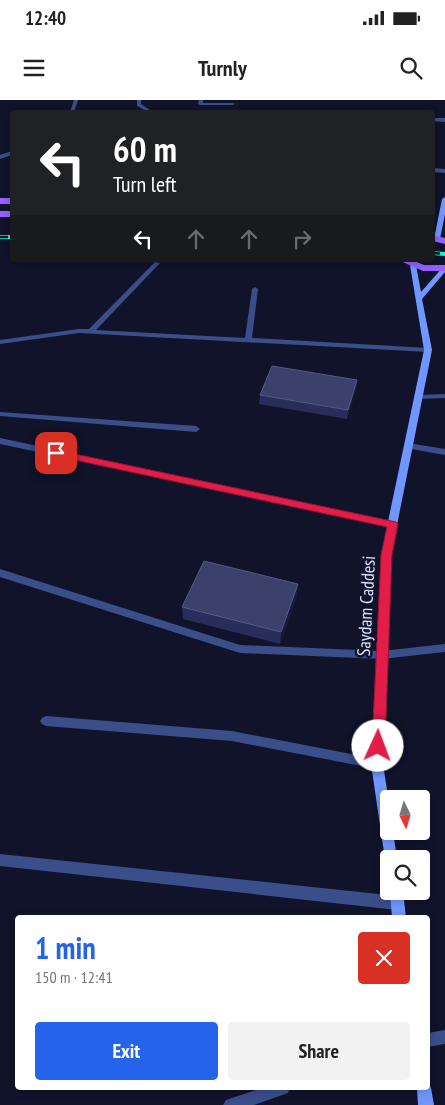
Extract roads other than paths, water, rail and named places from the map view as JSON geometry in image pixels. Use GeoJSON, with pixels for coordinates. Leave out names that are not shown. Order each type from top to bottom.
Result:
{"type":"FeatureCollection","features":[{"type":"Feature","properties":{"kind":"main road"},"geometry":{"type":"LineString","coordinates":[[438,239],[445,199]]}},
{"type":"Feature","properties":{"kind":"main road"},"geometry":{"type":"LineString","coordinates":[[407,262],[423,268],[445,268]]}},
{"type":"Feature","properties":{"kind":"main road","name":"Saydam Caddesi"},"geometry":{"type":"LineString","coordinates":[[390,850],[377,764],[386,555],[428,350],[413,265]]}},
{"type":"Feature","properties":{"kind":"main road"},"geometry":{"type":"LineString","coordinates":[[419,298],[445,268]]}},
{"type":"Feature","properties":{"kind":"main road"},"geometry":{"type":"LineString","coordinates":[[396,900],[399,915]]}},
{"type":"Feature","properties":{"kind":"main road"},"geometry":{"type":"LineString","coordinates":[[424,1090],[426,1105]]}},
{"type":"Feature","properties":{"kind":"street"},"geometry":{"type":"LineString","coordinates":[[139,100],[139,105],[148,110]]}},
{"type":"Feature","properties":{"kind":"street"},"geometry":{"type":"LineString","coordinates":[[201,100],[200,104],[233,104]]}},
{"type":"Feature","properties":{"kind":"street"},"geometry":{"type":"LineString","coordinates":[[91,331],[157,263]]}},
{"type":"Feature","properties":{"kind":"street"},"geometry":{"type":"LineString","coordinates":[[248,339],[255,289]]}},
{"type":"Feature","properties":{"kind":"street"},"geometry":{"type":"LineString","coordinates":[[0,342],[91,331],[428,350]]}},
{"type":"Feature","properties":{"kind":"street"},"geometry":{"type":"LineString","coordinates":[[418,397],[445,396]]}},
{"type":"Feature","properties":{"kind":"street"},"geometry":{"type":"LineString","coordinates":[[0,414],[196,429]]}},
{"type":"Feature","properties":{"kind":"street"},"geometry":{"type":"LineString","coordinates":[[0,441],[392,524]]}},
{"type":"Feature","properties":{"kind":"street"},"geometry":{"type":"LineString","coordinates":[[408,446],[445,452]]}},
{"type":"Feature","properties":{"kind":"street"},"geometry":{"type":"LineString","coordinates":[[0,573],[240,649],[382,655],[445,648]]}},
{"type":"Feature","properties":{"kind":"street"},"geometry":{"type":"LineString","coordinates":[[46,721],[232,736],[377,764]]}},
{"type":"Feature","properties":{"kind":"street"},"geometry":{"type":"LineString","coordinates":[[0,860],[380,896]]}},
{"type":"Feature","properties":{"kind":"street"},"geometry":{"type":"LineString","coordinates":[[430,1040],[445,1037]]}},
{"type":"Feature","properties":{"kind":"street"},"geometry":{"type":"LineString","coordinates":[[231,1105],[277,1090]]}},
{"type":"Feature","properties":{"kind":"railway"},"geometry":{"type":"LineString","coordinates":[[0,237],[10,237]]}},
{"type":"Feature","properties":{"kind":"railway"},"geometry":{"type":"LineString","coordinates":[[435,253],[445,254]]}}]}
